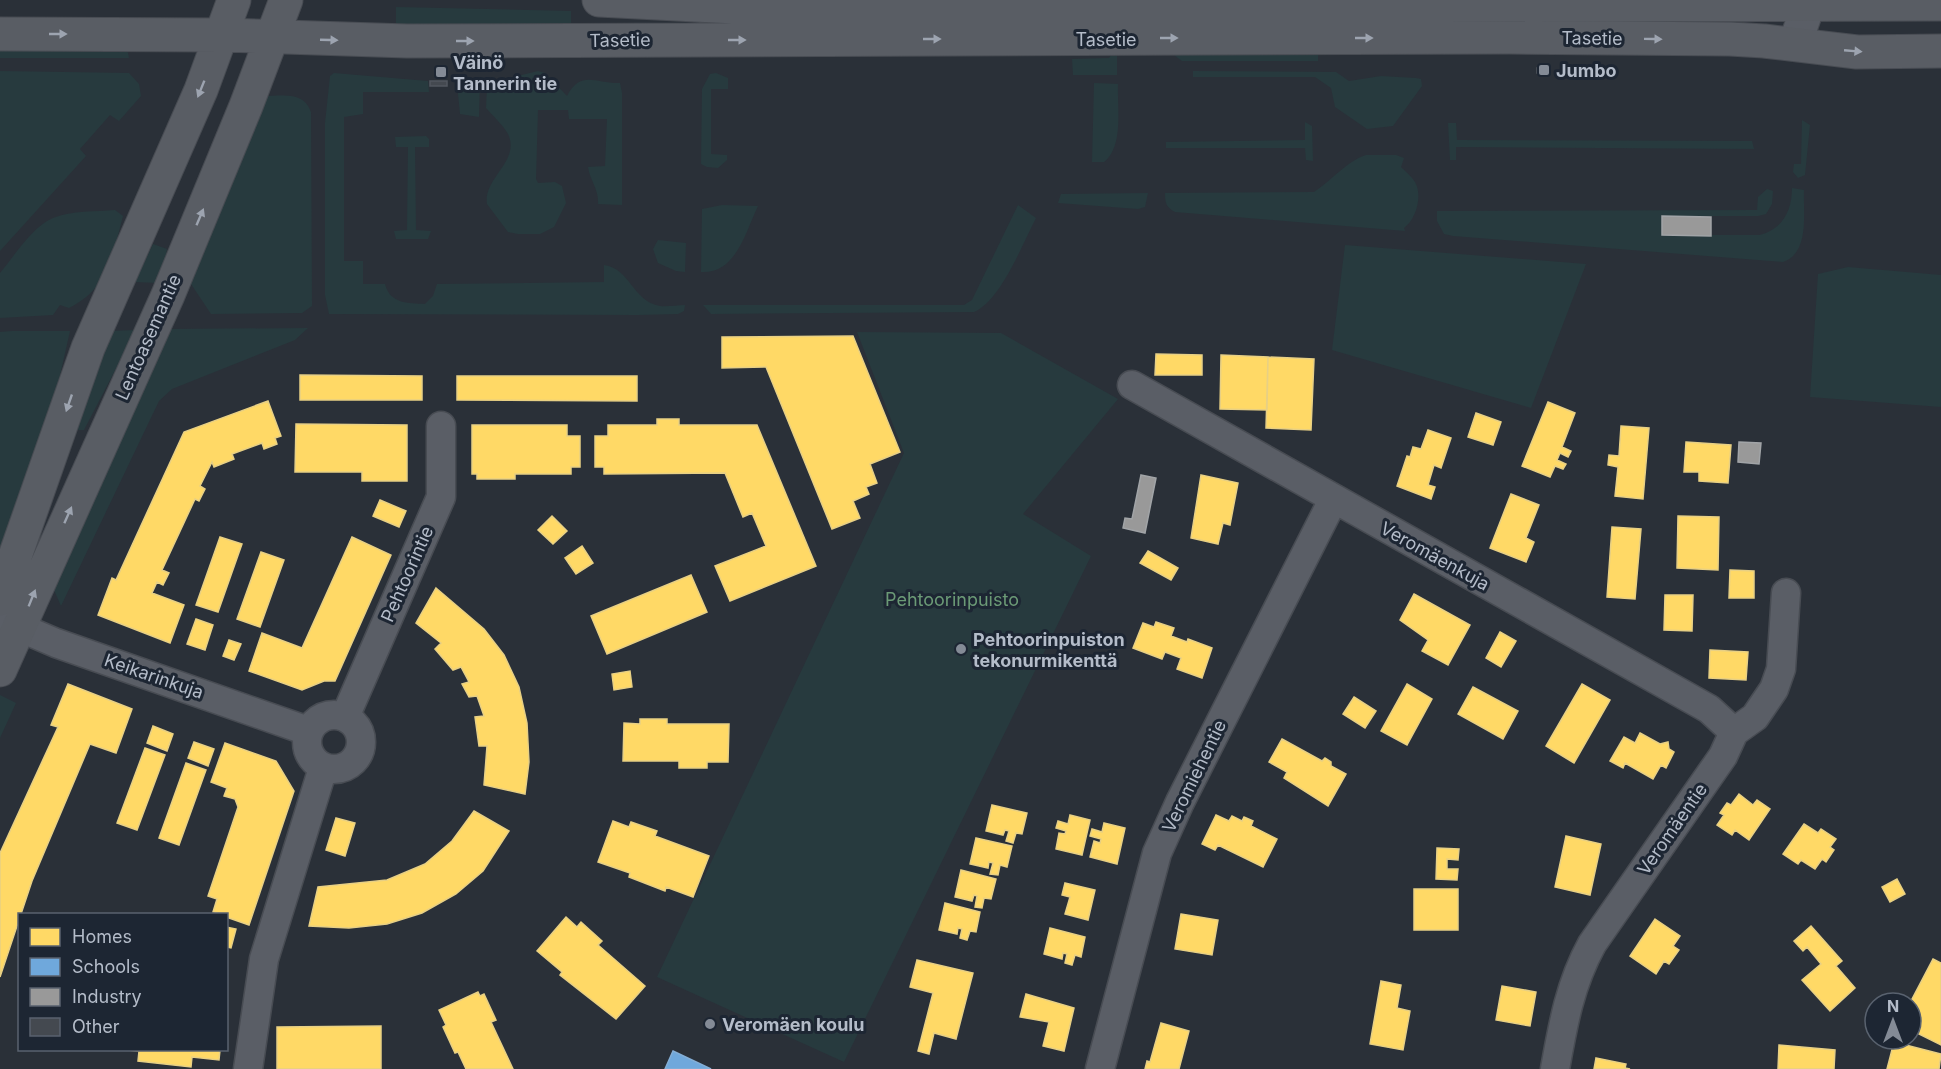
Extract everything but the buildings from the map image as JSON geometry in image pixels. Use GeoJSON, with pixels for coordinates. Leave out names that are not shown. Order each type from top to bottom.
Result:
{"type":"FeatureCollection","features":[{"type":"Feature","properties":{"kind":"main road"},"geometry":{"type":"LineString","coordinates":[[0,599],[88,348],[197,100],[234,0]]}},
{"type":"Feature","properties":{"kind":"main road","name":"Lentoasemantie"},"geometry":{"type":"LineString","coordinates":[[0,670],[10,623],[168,295],[246,106],[286,0]]}},
{"type":"Feature","properties":{"kind":"main road","name":"Tasetie"},"geometry":{"type":"LineString","coordinates":[[599,0],[758,7],[1731,6],[1771,2],[1941,4]]}},
{"type":"Feature","properties":{"kind":"main road"},"geometry":{"type":"LineString","coordinates":[[0,34],[222,35],[271,38]]}},
{"type":"Feature","properties":{"kind":"main road","name":"Tasetie"},"geometry":{"type":"LineString","coordinates":[[271,38],[396,41],[1510,37],[1780,43],[1857,52],[1941,51]]}},
{"type":"Feature","properties":{"kind":"street"},"geometry":{"type":"LineString","coordinates":[[639,40],[645,1]]}},
{"type":"Feature","properties":{"kind":"street"},"geometry":{"type":"LineString","coordinates":[[678,39],[682,2]]}},
{"type":"Feature","properties":{"kind":"street"},"geometry":{"type":"LineString","coordinates":[[1771,2],[1780,43]]}},
{"type":"Feature","properties":{"kind":"street"},"geometry":{"type":"LineString","coordinates":[[1780,43],[1810,2]]}},
{"type":"Feature","properties":{"kind":"street","name":"Veromäenkuja"},"geometry":{"type":"LineString","coordinates":[[1132,385],[1333,500],[1709,709],[1734,732]]}},
{"type":"Feature","properties":{"kind":"street","name":"Pehtoorintie"},"geometry":{"type":"LineString","coordinates":[[345,717],[441,497],[441,426]]}},
{"type":"Feature","properties":{"kind":"street","name":"Veromiehentie"},"geometry":{"type":"LineString","coordinates":[[1100,1069],[1157,853],[1333,500]]}},
{"type":"Feature","properties":{"kind":"street","name":"Veromäentie"},"geometry":{"type":"LineString","coordinates":[[1555,1069],[1567,1003],[1578,969],[1592,944],[1723,756],[1734,732],[1755,717],[1774,689],[1780,669],[1786,593]]}},
{"type":"Feature","properties":{"kind":"street","name":"Keikarinkuja"},"geometry":{"type":"LineString","coordinates":[[10,623],[56,643],[308,731]]}},
{"type":"Feature","properties":{"kind":"street"},"geometry":{"type":"LineString","coordinates":[[328,715],[345,717],[352,722],[360,735],[360,751],[349,765],[332,770],[323,768],[310,756],[306,740],[308,731],[313,724],[328,715]]}},
{"type":"Feature","properties":{"kind":"street"},"geometry":{"type":"LineString","coordinates":[[248,1069],[264,958],[323,768]]}},
{"type":"Feature","properties":{"kind":"green space"},"geometry":{"type":"Polygon","coordinates":[[[396,7],[571,11],[571,26],[396,28],[396,7]]]}},
{"type":"Feature","properties":{"kind":"green space"},"geometry":{"type":"Polygon","coordinates":[[[127,48],[129,58],[0,58],[0,49],[127,48]]]}},
{"type":"Feature","properties":{"kind":"green space"},"geometry":{"type":"Polygon","coordinates":[[[1318,53],[1318,61],[1182,61],[1174,55],[1318,53]]]}},
{"type":"Feature","properties":{"kind":"green space"},"geometry":{"type":"Polygon","coordinates":[[[1112,54],[1117,55],[1117,75],[1073,75],[1072,59],[1109,58],[1112,54]]]}},
{"type":"Feature","properties":{"kind":"green space"},"geometry":{"type":"Polygon","coordinates":[[[0,71],[129,73],[139,84],[141,96],[119,121],[110,115],[80,149],[86,156],[0,251],[0,71]]]}},
{"type":"Feature","properties":{"kind":"green space"},"geometry":{"type":"Polygon","coordinates":[[[538,71],[545,73],[567,96],[572,88],[584,80],[620,83],[622,93],[622,205],[598,204],[588,167],[605,166],[607,119],[569,119],[568,110],[538,110],[536,179],[538,183],[555,182],[562,186],[566,203],[554,227],[540,234],[518,234],[508,232],[487,204],[490,186],[510,153],[511,144],[506,131],[486,108],[487,86],[497,81],[538,71]]]}},
{"type":"Feature","properties":{"kind":"green space"},"geometry":{"type":"Polygon","coordinates":[[[1193,71],[1336,72],[1349,81],[1381,76],[1416,78],[1421,79],[1422,86],[1393,126],[1367,129],[1335,107],[1331,88],[1315,77],[1193,77],[1193,71]]]}},
{"type":"Feature","properties":{"kind":"green space"},"geometry":{"type":"Polygon","coordinates":[[[334,73],[428,81],[429,92],[363,92],[363,114],[344,117],[344,261],[363,261],[363,284],[385,284],[387,291],[395,299],[406,303],[425,304],[433,296],[437,284],[604,282],[604,265],[620,272],[643,298],[651,303],[660,306],[685,305],[684,311],[678,314],[638,315],[329,314],[325,295],[325,123],[330,76],[334,73]]]}},
{"type":"Feature","properties":{"kind":"green space"},"geometry":{"type":"Polygon","coordinates":[[[716,73],[728,78],[728,89],[711,89],[711,154],[727,155],[727,160],[718,168],[701,164],[702,89],[710,74],[716,73]]]}},
{"type":"Feature","properties":{"kind":"green space"},"geometry":{"type":"Polygon","coordinates":[[[480,78],[479,117],[460,114],[457,84],[460,80],[480,78]]]}},
{"type":"Feature","properties":{"kind":"green space"},"geometry":{"type":"Polygon","coordinates":[[[1094,83],[1118,84],[1117,137],[1110,155],[1104,162],[1092,162],[1094,83]]]}},
{"type":"Feature","properties":{"kind":"green space"},"geometry":{"type":"Polygon","coordinates":[[[263,96],[298,98],[308,105],[311,112],[312,306],[302,313],[211,314],[189,281],[263,96]]]}},
{"type":"Feature","properties":{"kind":"green space"},"geometry":{"type":"Polygon","coordinates":[[[1802,120],[1810,125],[1805,175],[1798,178],[1793,172],[1794,164],[1801,164],[1802,120]]]}},
{"type":"Feature","properties":{"kind":"green space"},"geometry":{"type":"Polygon","coordinates":[[[1305,122],[1312,126],[1313,161],[1306,160],[1305,148],[1166,148],[1166,142],[1305,140],[1305,122]]]}},
{"type":"Feature","properties":{"kind":"green space"},"geometry":{"type":"Polygon","coordinates":[[[1448,123],[1456,123],[1457,140],[1752,141],[1754,149],[1456,147],[1456,160],[1450,160],[1448,123]]]}},
{"type":"Feature","properties":{"kind":"green space"},"geometry":{"type":"Polygon","coordinates":[[[426,136],[429,139],[429,147],[415,147],[416,230],[431,231],[428,239],[396,239],[394,231],[407,230],[408,147],[396,147],[395,137],[426,136]]]}},
{"type":"Feature","properties":{"kind":"green space"},"geometry":{"type":"Polygon","coordinates":[[[1366,155],[1396,155],[1404,158],[1401,167],[1415,182],[1418,194],[1415,213],[1404,228],[1405,231],[1175,212],[1166,202],[1165,193],[1314,192],[1352,162],[1366,155]]]}},
{"type":"Feature","properties":{"kind":"green space"},"geometry":{"type":"Polygon","coordinates":[[[1792,188],[1804,190],[1803,232],[1798,250],[1783,262],[1453,236],[1444,234],[1437,221],[1437,211],[1757,210],[1758,197],[1767,189],[1773,191],[1772,204],[1766,214],[1758,216],[1662,216],[1662,235],[1759,235],[1780,224],[1788,212],[1792,188]]]}},
{"type":"Feature","properties":{"kind":"green space"},"geometry":{"type":"Polygon","coordinates":[[[1148,193],[1145,207],[1138,209],[1058,203],[1061,194],[1148,193]]]}},
{"type":"Feature","properties":{"kind":"green space"},"geometry":{"type":"Polygon","coordinates":[[[722,205],[758,206],[738,250],[731,259],[713,271],[701,272],[702,209],[722,205]]]}},
{"type":"Feature","properties":{"kind":"green space"},"geometry":{"type":"Polygon","coordinates":[[[1018,205],[1036,218],[1002,284],[984,306],[974,312],[711,314],[703,305],[964,305],[972,300],[1018,205]]]}},
{"type":"Feature","properties":{"kind":"green space"},"geometry":{"type":"Polygon","coordinates":[[[115,210],[123,216],[116,244],[107,270],[93,291],[69,308],[60,305],[53,315],[0,318],[0,273],[38,228],[53,218],[68,214],[115,210]]]}},
{"type":"Feature","properties":{"kind":"green space"},"geometry":{"type":"Polygon","coordinates":[[[658,240],[686,243],[685,272],[676,271],[658,263],[653,249],[658,240]]]}},
{"type":"Feature","properties":{"kind":"green space"},"geometry":{"type":"Polygon","coordinates":[[[153,244],[167,249],[158,283],[135,282],[153,244]]]}},
{"type":"Feature","properties":{"kind":"green space"},"geometry":{"type":"Polygon","coordinates":[[[1345,245],[1586,264],[1531,408],[1332,350],[1345,245]]]}},
{"type":"Feature","properties":{"kind":"green space"},"geometry":{"type":"Polygon","coordinates":[[[1848,267],[1941,275],[1941,407],[1810,397],[1818,274],[1848,267]]]}},
{"type":"Feature","properties":{"kind":"green space"},"geometry":{"type":"Polygon","coordinates":[[[308,328],[295,340],[172,389],[159,401],[61,606],[54,590],[167,329],[308,328]]]}},
{"type":"Feature","properties":{"kind":"green space"},"geometry":{"type":"Polygon","coordinates":[[[136,330],[84,430],[73,430],[110,331],[136,330]]]}},
{"type":"Feature","properties":{"kind":"green space"},"geometry":{"type":"Polygon","coordinates":[[[70,331],[56,393],[0,557],[0,332],[70,331]]]}},
{"type":"Feature","properties":{"kind":"green space","name":"Pehtoorinpuisto"},"geometry":{"type":"Polygon","coordinates":[[[857,332],[1001,333],[1118,399],[1023,514],[1091,556],[844,1062],[657,977],[904,453],[857,332]]]}},
{"type":"Feature","properties":{"kind":"green space"},"geometry":{"type":"Polygon","coordinates":[[[0,695],[16,703],[0,738],[0,695]]]}},
{"type":"Feature","properties":{"kind":"place","name":"Jumbo"},"geometry":{"type":"Point","coordinates":[1544,70]}},
{"type":"Feature","properties":{"kind":"place","name":"Väinö Tannerin tie"},"geometry":{"type":"Point","coordinates":[441,72]}},
{"type":"Feature","properties":{"kind":"place","name":"Pehtoorinpuiston tekonurmikenttä"},"geometry":{"type":"Point","coordinates":[961,649]}},
{"type":"Feature","properties":{"kind":"place","name":"Veromäen koulu"},"geometry":{"type":"Point","coordinates":[710,1024]}}]}
